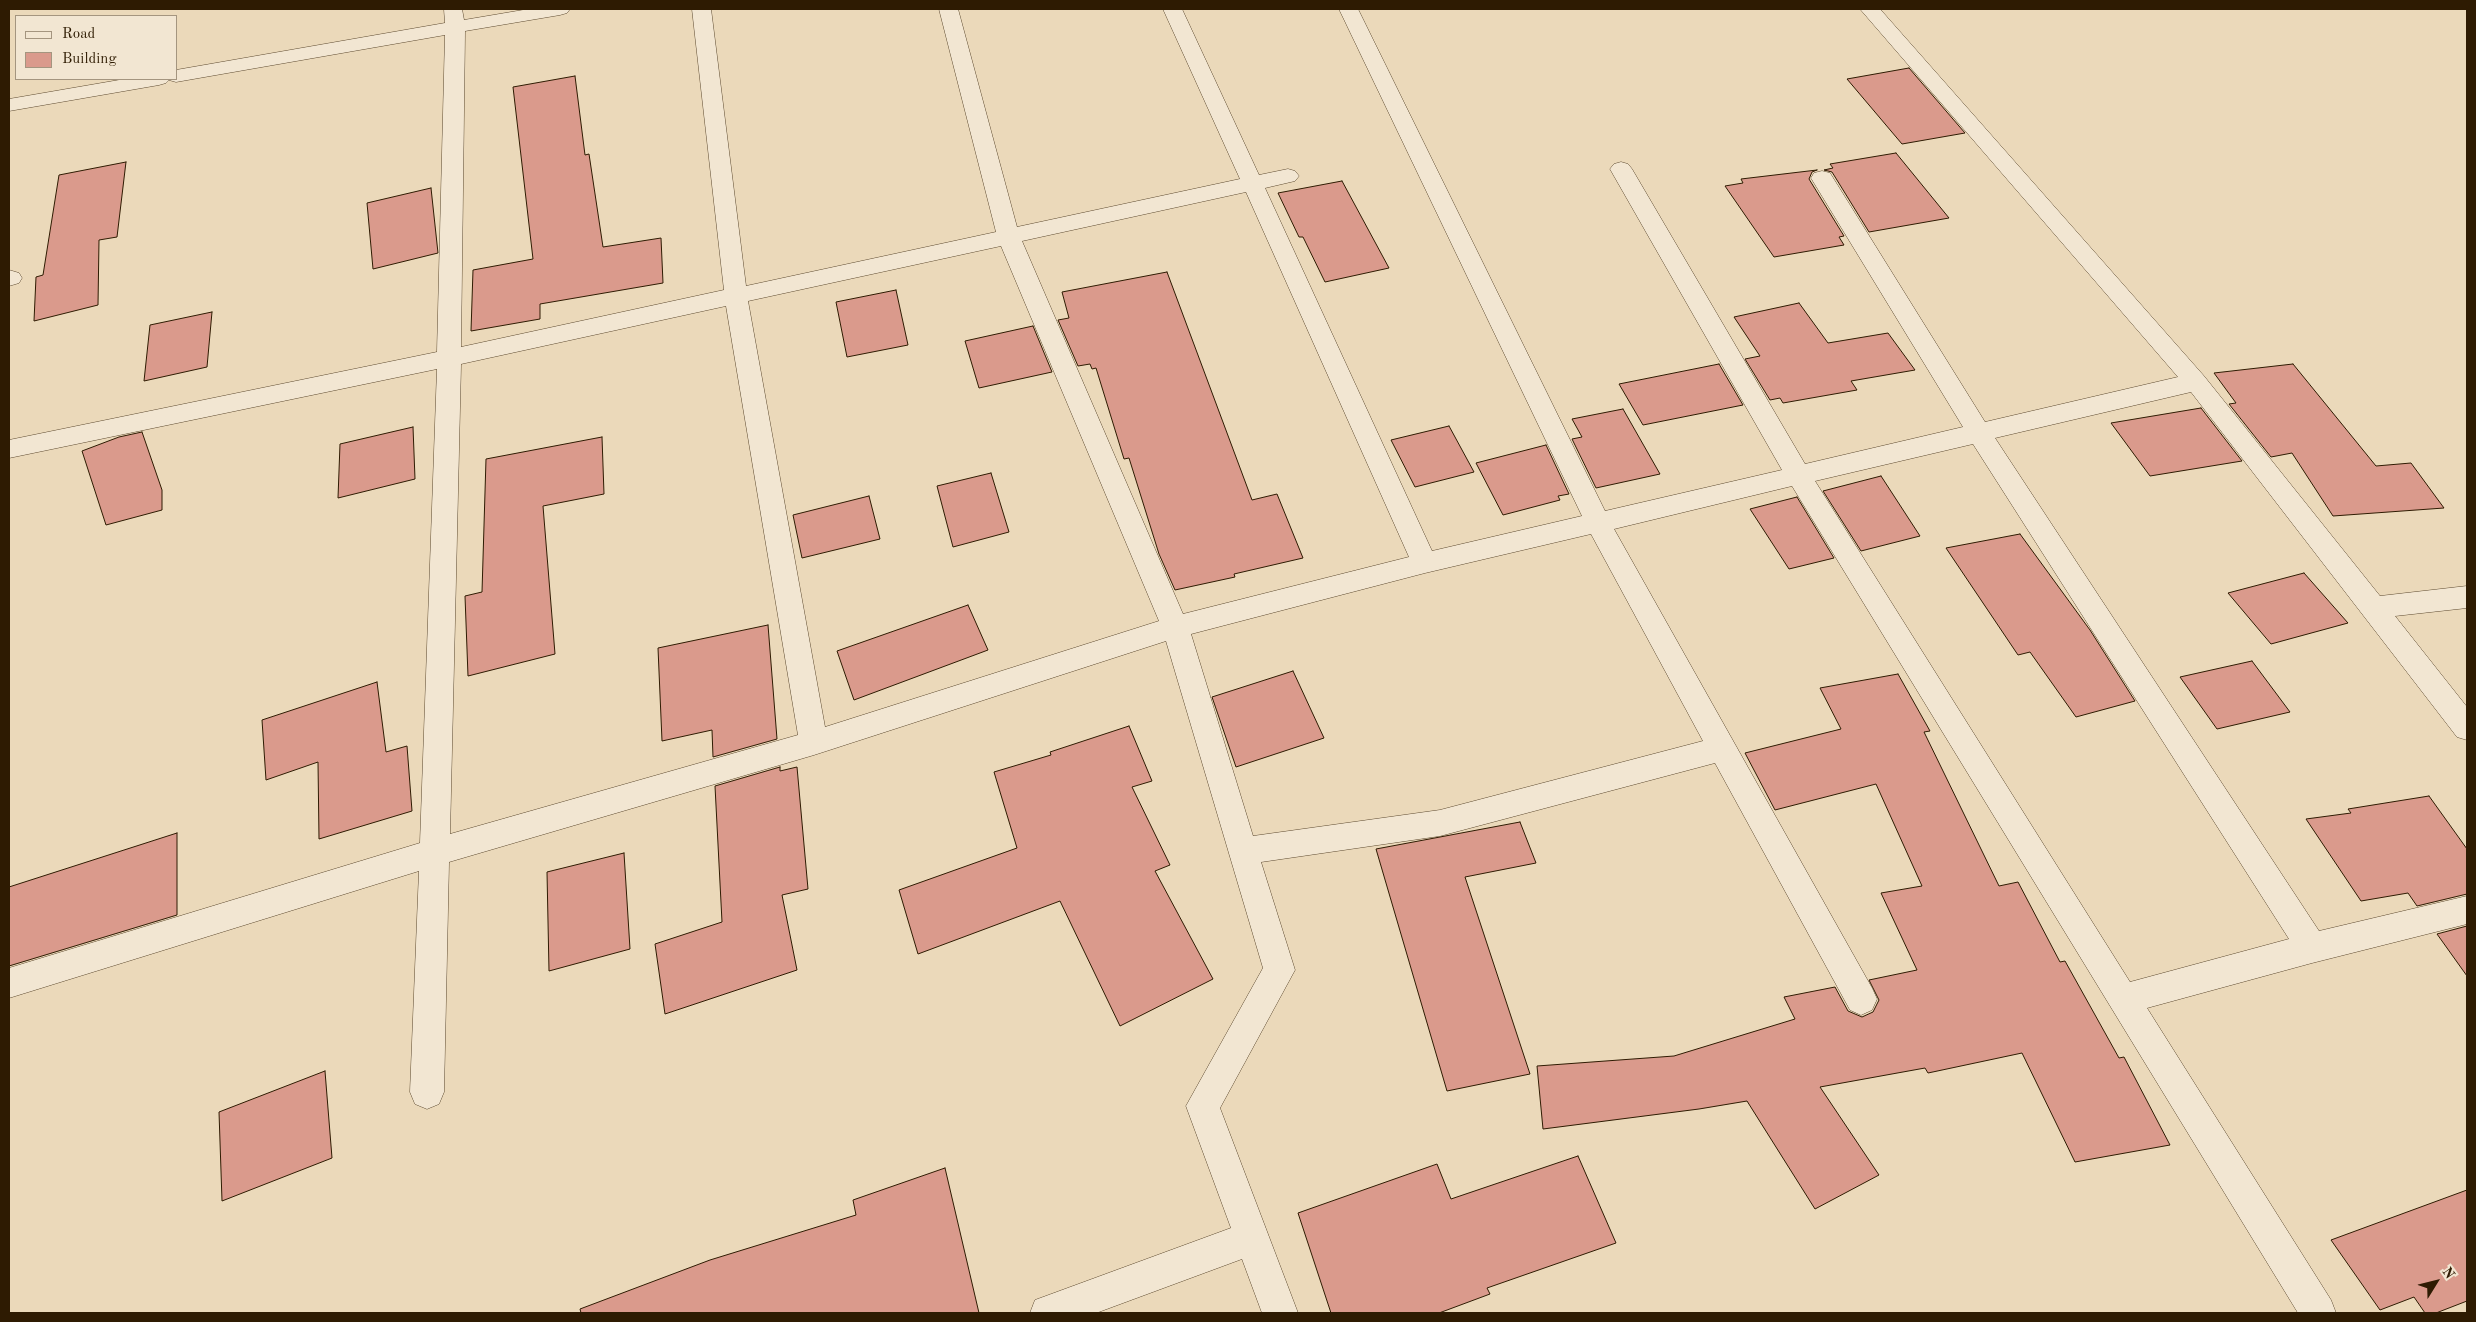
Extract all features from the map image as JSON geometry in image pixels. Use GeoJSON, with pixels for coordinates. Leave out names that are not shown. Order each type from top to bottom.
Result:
{"type":"FeatureCollection","features":[{"type":"Feature","properties":{"kind":"street"},"geometry":{"type":"LineString","coordinates":[[178,76],[454,18],[560,9]]}},
{"type":"Feature","properties":{"kind":"street"},"geometry":{"type":"LineString","coordinates":[[700,9],[736,295],[814,743]]}},
{"type":"Feature","properties":{"kind":"street"},"geometry":{"type":"LineString","coordinates":[[948,9],[1008,235],[1175,627],[1279,970],[1203,1106],[1280,1313]]}},
{"type":"Feature","properties":{"kind":"street"},"geometry":{"type":"LineString","coordinates":[[1173,9],[1425,563]]}},
{"type":"Feature","properties":{"kind":"street"},"geometry":{"type":"LineString","coordinates":[[1348,9],[1597,521],[1861,999]]}},
{"type":"Feature","properties":{"kind":"street"},"geometry":{"type":"LineString","coordinates":[[1870,9],[2196,382],[2375,608],[2467,728]]}},
{"type":"Feature","properties":{"kind":"street"},"geometry":{"type":"LineString","coordinates":[[427,1092],[448,358],[454,18]]}},
{"type":"Feature","properties":{"kind":"street"},"geometry":{"type":"LineString","coordinates":[[9,105],[153,80]]}},
{"type":"Feature","properties":{"kind":"street"},"geometry":{"type":"LineString","coordinates":[[1621,169],[1798,475],[2318,1313]]}},
{"type":"Feature","properties":{"kind":"street"},"geometry":{"type":"LineString","coordinates":[[9,449],[448,358],[1008,235],[1288,176]]}},
{"type":"Feature","properties":{"kind":"street"},"geometry":{"type":"LineString","coordinates":[[1822,178],[1979,433],[2312,948]]}},
{"type":"Feature","properties":{"kind":"street"},"geometry":{"type":"LineString","coordinates":[[9,983],[435,852],[814,743],[1175,627],[1597,521],[2196,382]]}},
{"type":"Feature","properties":{"kind":"street"},"geometry":{"type":"LineString","coordinates":[[2375,608],[2467,597]]}},
{"type":"Feature","properties":{"kind":"street"},"geometry":{"type":"LineString","coordinates":[[1244,851],[1440,823],[1723,748]]}},
{"type":"Feature","properties":{"kind":"street"},"geometry":{"type":"LineString","coordinates":[[2123,999],[2312,948],[2467,910]]}},
{"type":"Feature","properties":{"kind":"street"},"geometry":{"type":"LineString","coordinates":[[1048,1313],[1252,1238]]}},
{"type":"Feature","properties":{"kind":"building"},"geometry":{"type":"Polygon","coordinates":[[[1909,68],[1965,133],[1902,144],[1847,79],[1909,68]]]}},
{"type":"Feature","properties":{"kind":"building"},"geometry":{"type":"Polygon","coordinates":[[[575,76],[585,155],[589,154],[603,247],[661,238],[663,283],[540,304],[540,319],[471,331],[473,270],[533,259],[513,87],[575,76]]]}},
{"type":"Feature","properties":{"kind":"building"},"geometry":{"type":"Polygon","coordinates":[[[1896,153],[1949,218],[1869,232],[1832,172],[1824,170],[1833,168],[1830,164],[1896,153]]]}},
{"type":"Feature","properties":{"kind":"building"},"geometry":{"type":"Polygon","coordinates":[[[126,162],[117,237],[99,240],[98,305],[34,321],[36,277],[43,275],[59,175],[126,162]]]}},
{"type":"Feature","properties":{"kind":"building"},"geometry":{"type":"Polygon","coordinates":[[[1817,170],[1812,172],[1809,179],[1844,236],[1839,237],[1844,245],[1774,257],[1725,186],[1743,183],[1741,179],[1817,170]]]}},
{"type":"Feature","properties":{"kind":"building"},"geometry":{"type":"Polygon","coordinates":[[[1342,181],[1389,268],[1325,282],[1303,237],[1299,237],[1278,193],[1342,181]]]}},
{"type":"Feature","properties":{"kind":"building"},"geometry":{"type":"Polygon","coordinates":[[[431,188],[438,253],[373,269],[367,203],[431,188]]]}},
{"type":"Feature","properties":{"kind":"building"},"geometry":{"type":"Polygon","coordinates":[[[1167,272],[1252,500],[1277,494],[1303,558],[1234,574],[1235,577],[1175,590],[1159,554],[1129,458],[1124,459],[1096,368],[1092,369],[1090,364],[1078,366],[1058,320],[1069,318],[1062,292],[1167,272]]]}},
{"type":"Feature","properties":{"kind":"building"},"geometry":{"type":"Polygon","coordinates":[[[896,290],[908,345],[847,357],[836,302],[896,290]]]}},
{"type":"Feature","properties":{"kind":"building"},"geometry":{"type":"Polygon","coordinates":[[[1799,303],[1828,343],[1888,333],[1915,370],[1851,381],[1857,390],[1783,403],[1780,398],[1770,400],[1745,359],[1760,356],[1734,317],[1799,303]]]}},
{"type":"Feature","properties":{"kind":"building"},"geometry":{"type":"Polygon","coordinates":[[[212,312],[207,367],[144,381],[150,325],[212,312]]]}},
{"type":"Feature","properties":{"kind":"building"},"geometry":{"type":"Polygon","coordinates":[[[1033,326],[1052,372],[979,388],[965,341],[1033,326]]]}},
{"type":"Feature","properties":{"kind":"building"},"geometry":{"type":"Polygon","coordinates":[[[1719,364],[1743,405],[1643,425],[1619,384],[1719,364]]]}},
{"type":"Feature","properties":{"kind":"building"},"geometry":{"type":"Polygon","coordinates":[[[2293,364],[2376,466],[2411,463],[2444,508],[2333,516],[2292,453],[2271,457],[2229,404],[2236,403],[2214,373],[2293,364]]]}},
{"type":"Feature","properties":{"kind":"building"},"geometry":{"type":"Polygon","coordinates":[[[2201,408],[2242,461],[2150,476],[2111,423],[2201,408]]]}},
{"type":"Feature","properties":{"kind":"building"},"geometry":{"type":"Polygon","coordinates":[[[1623,409],[1660,474],[1596,488],[1572,439],[1582,437],[1572,419],[1623,409]]]}},
{"type":"Feature","properties":{"kind":"building"},"geometry":{"type":"Polygon","coordinates":[[[1449,426],[1474,472],[1415,487],[1391,440],[1449,426]]]}},
{"type":"Feature","properties":{"kind":"building"},"geometry":{"type":"Polygon","coordinates":[[[413,427],[415,479],[338,498],[340,444],[413,427]]]}},
{"type":"Feature","properties":{"kind":"building"},"geometry":{"type":"Polygon","coordinates":[[[142,432],[162,490],[162,510],[106,525],[82,451],[119,437],[142,432]]]}},
{"type":"Feature","properties":{"kind":"building"},"geometry":{"type":"Polygon","coordinates":[[[602,437],[604,494],[543,506],[555,654],[468,676],[465,596],[482,592],[486,459],[602,437]]]}},
{"type":"Feature","properties":{"kind":"building"},"geometry":{"type":"Polygon","coordinates":[[[1546,445],[1569,494],[1558,496],[1560,500],[1503,515],[1476,463],[1546,445]]]}},
{"type":"Feature","properties":{"kind":"building"},"geometry":{"type":"Polygon","coordinates":[[[991,473],[1009,532],[953,547],[937,486],[991,473]]]}},
{"type":"Feature","properties":{"kind":"building"},"geometry":{"type":"Polygon","coordinates":[[[1881,476],[1920,536],[1861,551],[1823,491],[1881,476]]]}},
{"type":"Feature","properties":{"kind":"building"},"geometry":{"type":"Polygon","coordinates":[[[869,496],[880,539],[802,558],[793,515],[869,496]]]}},
{"type":"Feature","properties":{"kind":"building"},"geometry":{"type":"Polygon","coordinates":[[[1797,497],[1834,558],[1789,569],[1750,509],[1797,497]]]}},
{"type":"Feature","properties":{"kind":"building"},"geometry":{"type":"Polygon","coordinates":[[[2020,534],[2090,630],[2135,701],[2076,717],[2030,652],[2018,655],[1946,548],[2020,534]]]}},
{"type":"Feature","properties":{"kind":"building"},"geometry":{"type":"Polygon","coordinates":[[[2304,573],[2348,623],[2271,644],[2228,593],[2304,573]]]}},
{"type":"Feature","properties":{"kind":"building"},"geometry":{"type":"Polygon","coordinates":[[[968,605],[988,650],[854,700],[837,651],[968,605]]]}},
{"type":"Feature","properties":{"kind":"building"},"geometry":{"type":"Polygon","coordinates":[[[768,625],[777,739],[713,757],[712,730],[662,741],[658,648],[768,625]]]}},
{"type":"Feature","properties":{"kind":"building"},"geometry":{"type":"Polygon","coordinates":[[[2252,661],[2290,712],[2217,729],[2180,677],[2252,661]]]}},
{"type":"Feature","properties":{"kind":"building"},"geometry":{"type":"Polygon","coordinates":[[[1293,671],[1324,738],[1236,767],[1212,697],[1293,671]]]}},
{"type":"Feature","properties":{"kind":"building"},"geometry":{"type":"Polygon","coordinates":[[[1898,674],[1930,731],[1924,732],[1999,886],[2018,882],[2060,962],[2065,961],[2119,1058],[2124,1057],[2170,1145],[2075,1162],[2022,1053],[1928,1073],[1925,1068],[1820,1087],[1879,1175],[1815,1209],[1747,1101],[1543,1129],[1537,1066],[1674,1056],[1795,1019],[1784,997],[1835,987],[1848,1011],[1862,1017],[1873,1012],[1879,1000],[1869,980],[1917,970],[1881,893],[1922,886],[1876,784],[1775,810],[1745,753],[1841,729],[1820,688],[1898,674]]]}},
{"type":"Feature","properties":{"kind":"building"},"geometry":{"type":"Polygon","coordinates":[[[377,682],[386,752],[407,746],[412,811],[319,839],[318,762],[266,780],[262,720],[377,682]]]}},
{"type":"Feature","properties":{"kind":"building"},"geometry":{"type":"Polygon","coordinates":[[[1129,726],[1152,781],[1132,787],[1170,865],[1155,871],[1213,979],[1120,1026],[1060,901],[918,954],[899,890],[1017,848],[994,772],[1051,755],[1050,752],[1129,726]]]}},
{"type":"Feature","properties":{"kind":"building"},"geometry":{"type":"Polygon","coordinates":[[[780,767],[780,771],[797,767],[808,889],[782,895],[797,970],[665,1014],[655,944],[722,922],[715,786],[780,767]]]}},
{"type":"Feature","properties":{"kind":"building"},"geometry":{"type":"Polygon","coordinates":[[[2429,796],[2467,849],[2467,894],[2417,906],[2408,893],[2361,901],[2306,819],[2351,813],[2348,809],[2429,796]]]}},
{"type":"Feature","properties":{"kind":"building"},"geometry":{"type":"Polygon","coordinates":[[[1520,822],[1536,863],[1465,877],[1530,1074],[1447,1091],[1376,849],[1520,822]]]}},
{"type":"Feature","properties":{"kind":"building"},"geometry":{"type":"Polygon","coordinates":[[[177,833],[177,915],[9,966],[9,887],[177,833]]]}},
{"type":"Feature","properties":{"kind":"building"},"geometry":{"type":"Polygon","coordinates":[[[624,853],[630,949],[549,971],[547,872],[624,853]]]}},
{"type":"Feature","properties":{"kind":"building"},"geometry":{"type":"Polygon","coordinates":[[[2467,926],[2467,976],[2437,934],[2467,926]]]}},
{"type":"Feature","properties":{"kind":"building"},"geometry":{"type":"Polygon","coordinates":[[[325,1071],[332,1158],[222,1201],[219,1112],[325,1071]]]}},
{"type":"Feature","properties":{"kind":"building"},"geometry":{"type":"Polygon","coordinates":[[[1578,1156],[1616,1243],[1487,1288],[1490,1294],[1439,1313],[1331,1313],[1298,1213],[1437,1164],[1451,1199],[1578,1156]]]}},
{"type":"Feature","properties":{"kind":"building"},"geometry":{"type":"Polygon","coordinates":[[[945,1168],[979,1313],[581,1313],[580,1309],[710,1260],[856,1215],[853,1200],[945,1168]]]}},
{"type":"Feature","properties":{"kind":"building"},"geometry":{"type":"Polygon","coordinates":[[[2467,1190],[2467,1301],[2436,1313],[2425,1313],[2414,1297],[2380,1310],[2331,1240],[2467,1190]]]}}]}
